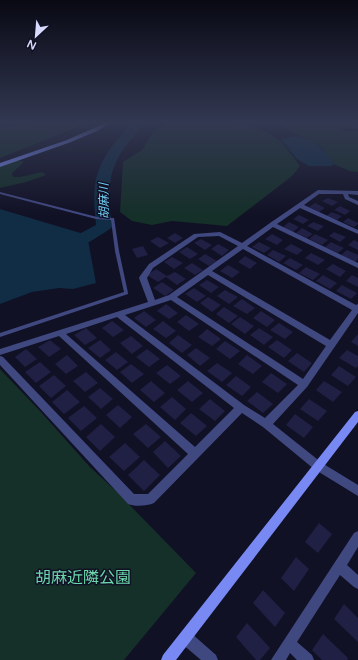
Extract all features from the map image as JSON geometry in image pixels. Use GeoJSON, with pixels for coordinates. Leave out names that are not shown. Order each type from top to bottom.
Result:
{"type":"FeatureCollection","features":[{"type":"Feature","properties":{"kind":"street"},"geometry":{"type":"LineString","coordinates":[[0,165],[32,154]]}},
{"type":"Feature","properties":{"kind":"street"},"geometry":{"type":"LineString","coordinates":[[0,352],[172,297],[318,192],[358,193]]}},
{"type":"Feature","properties":{"kind":"street"},"geometry":{"type":"LineString","coordinates":[[345,193],[347,198],[358,203]]}},
{"type":"Feature","properties":{"kind":"street"},"geometry":{"type":"LineString","coordinates":[[299,205],[358,232]]}},
{"type":"Feature","properties":{"kind":"street"},"geometry":{"type":"LineString","coordinates":[[272,224],[358,266]]}},
{"type":"Feature","properties":{"kind":"street"},"geometry":{"type":"LineString","coordinates":[[152,303],[143,278],[150,266],[196,235],[220,234],[242,248],[357,308],[304,384],[266,424]]}},
{"type":"Feature","properties":{"kind":"street"},"geometry":{"type":"LineString","coordinates":[[208,272],[332,345]]}},
{"type":"Feature","properties":{"kind":"street"},"geometry":{"type":"LineString","coordinates":[[172,297],[304,384]]}},
{"type":"Feature","properties":{"kind":"street"},"geometry":{"type":"LineString","coordinates":[[118,314],[241,408],[266,424],[318,466],[358,491]]}},
{"type":"Feature","properties":{"kind":"street"},"geometry":{"type":"LineString","coordinates":[[60,333],[196,454]]}},
{"type":"Feature","properties":{"kind":"street"},"geometry":{"type":"LineString","coordinates":[[0,358],[132,500],[150,499],[241,408]]}},
{"type":"Feature","properties":{"kind":"street"},"geometry":{"type":"LineString","coordinates":[[168,660],[358,415]]}},
{"type":"Feature","properties":{"kind":"street"},"geometry":{"type":"LineString","coordinates":[[278,660],[358,537]]}},
{"type":"Feature","properties":{"kind":"street"},"geometry":{"type":"LineString","coordinates":[[339,566],[358,583]]}},
{"type":"Feature","properties":{"kind":"street"},"geometry":{"type":"LineString","coordinates":[[186,638],[212,660]]}},
{"type":"Feature","properties":{"kind":"street"},"geometry":{"type":"LineString","coordinates":[[289,642],[307,660]]}},
{"type":"Feature","properties":{"kind":"lane"},"geometry":{"type":"LineString","coordinates":[[0,193],[97,218],[113,219],[117,251],[126,293],[0,335]]}},
{"type":"Feature","properties":{"kind":"green space"},"geometry":{"type":"Polygon","coordinates":[[[0,154],[11,154],[0,158],[0,154]]]}},
{"type":"Feature","properties":{"kind":"green space"},"geometry":{"type":"Polygon","coordinates":[[[136,154],[291,154],[300,166],[292,176],[227,226],[172,221],[152,225],[132,221],[120,212],[123,162],[136,154]]]}},
{"type":"Feature","properties":{"kind":"green space"},"geometry":{"type":"Polygon","coordinates":[[[326,154],[358,154],[358,172],[350,171],[333,164],[326,154]]]}},
{"type":"Feature","properties":{"kind":"green space"},"geometry":{"type":"Polygon","coordinates":[[[18,160],[24,162],[12,173],[13,177],[42,172],[46,175],[26,182],[0,188],[0,167],[18,160]]]}},
{"type":"Feature","properties":{"kind":"green space","name":"胡麻近隣公園"},"geometry":{"type":"Polygon","coordinates":[[[0,369],[90,467],[116,491],[196,573],[124,660],[0,660],[0,369]]]}},
{"type":"Feature","properties":{"kind":"water"},"geometry":{"type":"Polygon","coordinates":[[[293,154],[327,154],[333,164],[332,166],[309,166],[297,159],[293,154]]]}},
{"type":"Feature","properties":{"kind":"water"},"geometry":{"type":"Polygon","coordinates":[[[0,209],[87,235],[96,283],[73,289],[59,288],[32,292],[0,304],[0,209]]]}},
{"type":"Feature","properties":{"kind":"building"},"geometry":{"type":"Polygon","coordinates":[[[328,198],[338,202],[332,206],[322,201],[328,198]]]}},
{"type":"Feature","properties":{"kind":"building"},"geometry":{"type":"Polygon","coordinates":[[[315,203],[325,208],[319,212],[309,207],[315,203]]]}},
{"type":"Feature","properties":{"kind":"building"},"geometry":{"type":"Polygon","coordinates":[[[340,206],[350,211],[345,215],[334,210],[340,206]]]}},
{"type":"Feature","properties":{"kind":"building"},"geometry":{"type":"Polygon","coordinates":[[[332,212],[342,216],[337,220],[326,216],[332,212]]]}},
{"type":"Feature","properties":{"kind":"building"},"geometry":{"type":"Polygon","coordinates":[[[299,215],[309,220],[303,224],[293,219],[299,215]]]}},
{"type":"Feature","properties":{"kind":"building"},"geometry":{"type":"Polygon","coordinates":[[[348,218],[358,224],[354,227],[343,222],[348,218]]]}},
{"type":"Feature","properties":{"kind":"building"},"geometry":{"type":"Polygon","coordinates":[[[289,222],[299,227],[293,232],[283,227],[289,222]]]}},
{"type":"Feature","properties":{"kind":"building"},"geometry":{"type":"Polygon","coordinates":[[[313,222],[324,226],[318,231],[307,226],[313,222]]]}},
{"type":"Feature","properties":{"kind":"building"},"geometry":{"type":"Polygon","coordinates":[[[302,228],[313,234],[307,238],[296,233],[302,228]]]}},
{"type":"Feature","properties":{"kind":"building"},"geometry":{"type":"Polygon","coordinates":[[[334,232],[346,237],[340,242],[329,236],[334,232]]]}},
{"type":"Feature","properties":{"kind":"building"},"geometry":{"type":"Polygon","coordinates":[[[175,233],[183,238],[175,243],[167,238],[175,233]]]}},
{"type":"Feature","properties":{"kind":"building"},"geometry":{"type":"Polygon","coordinates":[[[272,234],[283,240],[277,245],[265,239],[272,234]]]}},
{"type":"Feature","properties":{"kind":"building"},"geometry":{"type":"Polygon","coordinates":[[[315,234],[328,240],[322,245],[309,239],[315,234]]]}},
{"type":"Feature","properties":{"kind":"building"},"geometry":{"type":"Polygon","coordinates":[[[158,237],[169,243],[160,248],[150,241],[158,237]]]}},
{"type":"Feature","properties":{"kind":"building"},"geometry":{"type":"Polygon","coordinates":[[[201,239],[212,245],[205,250],[194,243],[201,239]]]}},
{"type":"Feature","properties":{"kind":"building"},"geometry":{"type":"Polygon","coordinates":[[[354,240],[358,242],[358,250],[348,245],[354,240]]]}},
{"type":"Feature","properties":{"kind":"building"},"geometry":{"type":"Polygon","coordinates":[[[259,242],[271,248],[264,253],[252,247],[259,242]]]}},
{"type":"Feature","properties":{"kind":"building"},"geometry":{"type":"Polygon","coordinates":[[[331,242],[344,248],[338,253],[325,247],[331,242]]]}},
{"type":"Feature","properties":{"kind":"building"},"geometry":{"type":"Polygon","coordinates":[[[218,244],[229,250],[222,256],[211,249],[218,244]]]}},
{"type":"Feature","properties":{"kind":"building"},"geometry":{"type":"Polygon","coordinates":[[[291,244],[303,250],[297,255],[284,249],[291,244]]]}},
{"type":"Feature","properties":{"kind":"building"},"geometry":{"type":"Polygon","coordinates":[[[143,246],[148,255],[137,258],[132,249],[143,246]]]}},
{"type":"Feature","properties":{"kind":"building"},"geometry":{"type":"Polygon","coordinates":[[[187,247],[198,254],[190,259],[179,252],[187,247]]]}},
{"type":"Feature","properties":{"kind":"building"},"geometry":{"type":"Polygon","coordinates":[[[273,250],[286,256],[279,262],[267,255],[273,250]]]}},
{"type":"Feature","properties":{"kind":"building"},"geometry":{"type":"Polygon","coordinates":[[[347,250],[358,255],[358,259],[355,262],[341,255],[347,250]]]}},
{"type":"Feature","properties":{"kind":"building"},"geometry":{"type":"Polygon","coordinates":[[[311,253],[325,260],[318,265],[305,258],[311,253]]]}},
{"type":"Feature","properties":{"kind":"building"},"geometry":{"type":"Polygon","coordinates":[[[205,254],[217,261],[209,266],[198,259],[205,254]]]}},
{"type":"Feature","properties":{"kind":"building"},"geometry":{"type":"Polygon","coordinates":[[[245,256],[257,263],[250,269],[238,262],[245,256]]]}},
{"type":"Feature","properties":{"kind":"building"},"geometry":{"type":"Polygon","coordinates":[[[172,257],[183,263],[174,269],[164,262],[172,257]]]}},
{"type":"Feature","properties":{"kind":"building"},"geometry":{"type":"Polygon","coordinates":[[[290,258],[303,265],[296,270],[283,263],[290,258]]]}},
{"type":"Feature","properties":{"kind":"building"},"geometry":{"type":"Polygon","coordinates":[[[192,263],[203,270],[195,275],[184,268],[192,263]]]}},
{"type":"Feature","properties":{"kind":"building"},"geometry":{"type":"Polygon","coordinates":[[[333,264],[346,271],[340,277],[326,269],[333,264]]]}},
{"type":"Feature","properties":{"kind":"building"},"geometry":{"type":"Polygon","coordinates":[[[228,265],[240,272],[232,278],[220,271],[228,265]]]}},
{"type":"Feature","properties":{"kind":"building"},"geometry":{"type":"Polygon","coordinates":[[[306,267],[320,274],[313,280],[299,273],[306,267]]]}},
{"type":"Feature","properties":{"kind":"building"},"geometry":{"type":"Polygon","coordinates":[[[156,269],[167,276],[175,272],[186,279],[177,285],[166,277],[158,282],[147,275],[156,269]]]}},
{"type":"Feature","properties":{"kind":"building"},"geometry":{"type":"Polygon","coordinates":[[[323,275],[337,283],[330,289],[316,281],[323,275]]]}},
{"type":"Feature","properties":{"kind":"building"},"geometry":{"type":"Polygon","coordinates":[[[352,275],[358,278],[358,287],[346,281],[352,275]]]}},
{"type":"Feature","properties":{"kind":"building"},"geometry":{"type":"Polygon","coordinates":[[[207,280],[219,287],[211,293],[199,285],[207,280]]]}},
{"type":"Feature","properties":{"kind":"building"},"geometry":{"type":"Polygon","coordinates":[[[162,282],[174,290],[165,296],[153,288],[162,282]]]}},
{"type":"Feature","properties":{"kind":"building"},"geometry":{"type":"Polygon","coordinates":[[[342,285],[357,293],[351,299],[336,291],[342,285]]]}},
{"type":"Feature","properties":{"kind":"building"},"geometry":{"type":"Polygon","coordinates":[[[194,288],[206,296],[197,302],[185,294],[194,288]]]}},
{"type":"Feature","properties":{"kind":"building"},"geometry":{"type":"Polygon","coordinates":[[[225,290],[238,297],[229,304],[217,296],[225,290]]]}},
{"type":"Feature","properties":{"kind":"building"},"geometry":{"type":"Polygon","coordinates":[[[208,297],[221,305],[212,312],[200,303],[208,297]]]}},
{"type":"Feature","properties":{"kind":"building"},"geometry":{"type":"Polygon","coordinates":[[[242,299],[255,308],[247,314],[233,306],[242,299]]]}},
{"type":"Feature","properties":{"kind":"building"},"geometry":{"type":"Polygon","coordinates":[[[166,304],[178,313],[169,319],[157,311],[166,304]]]}},
{"type":"Feature","properties":{"kind":"building"},"geometry":{"type":"Polygon","coordinates":[[[224,307],[238,316],[229,323],[216,314],[224,307]]]}},
{"type":"Feature","properties":{"kind":"building"},"geometry":{"type":"Polygon","coordinates":[[[144,311],[156,320],[146,327],[134,318],[144,311]]]}},
{"type":"Feature","properties":{"kind":"building"},"geometry":{"type":"Polygon","coordinates":[[[261,311],[275,320],[267,327],[253,318],[261,311]]]}},
{"type":"Feature","properties":{"kind":"building"},"geometry":{"type":"Polygon","coordinates":[[[186,315],[199,324],[189,331],[177,322],[186,315]]]}},
{"type":"Feature","properties":{"kind":"building"},"geometry":{"type":"Polygon","coordinates":[[[240,317],[254,326],[245,334],[231,324],[240,317]]]}},
{"type":"Feature","properties":{"kind":"building"},"geometry":{"type":"Polygon","coordinates":[[[112,321],[124,330],[113,337],[102,328],[112,321]]]}},
{"type":"Feature","properties":{"kind":"building"},"geometry":{"type":"Polygon","coordinates":[[[163,321],[176,331],[166,338],[153,329],[163,321]]]}},
{"type":"Feature","properties":{"kind":"building"},"geometry":{"type":"Polygon","coordinates":[[[279,323],[293,332],[285,339],[270,330],[279,323]]]}},
{"type":"Feature","properties":{"kind":"building"},"geometry":{"type":"Polygon","coordinates":[[[86,328],[97,338],[85,345],[74,335],[86,328]]]}},
{"type":"Feature","properties":{"kind":"building"},"geometry":{"type":"Polygon","coordinates":[[[259,328],[273,337],[264,345],[250,335],[259,328]]]}},
{"type":"Feature","properties":{"kind":"building"},"geometry":{"type":"Polygon","coordinates":[[[207,329],[221,339],[212,346],[198,337],[207,329]]]}},
{"type":"Feature","properties":{"kind":"building"},"geometry":{"type":"Polygon","coordinates":[[[358,334],[358,346],[351,342],[358,334]]]}},
{"type":"Feature","properties":{"kind":"building"},"geometry":{"type":"Polygon","coordinates":[[[178,335],[192,345],[182,353],[169,343],[178,335]]]}},
{"type":"Feature","properties":{"kind":"building"},"geometry":{"type":"Polygon","coordinates":[[[131,336],[143,346],[132,354],[120,343],[131,336]]]}},
{"type":"Feature","properties":{"kind":"building"},"geometry":{"type":"Polygon","coordinates":[[[50,340],[61,349],[49,357],[38,347],[50,340]]]}},
{"type":"Feature","properties":{"kind":"building"},"geometry":{"type":"Polygon","coordinates":[[[100,340],[111,350],[100,358],[88,348],[100,340]]]}},
{"type":"Feature","properties":{"kind":"building"},"geometry":{"type":"Polygon","coordinates":[[[277,340],[292,350],[284,358],[268,347],[277,340]]]}},
{"type":"Feature","properties":{"kind":"building"},"geometry":{"type":"Polygon","coordinates":[[[225,341],[240,351],[230,359],[216,349],[225,341]]]}},
{"type":"Feature","properties":{"kind":"building"},"geometry":{"type":"Polygon","coordinates":[[[196,348],[210,358],[200,366],[187,355],[196,348]]]}},
{"type":"Feature","properties":{"kind":"building"},"geometry":{"type":"Polygon","coordinates":[[[26,349],[37,359],[25,367],[15,357],[26,349]]]}},
{"type":"Feature","properties":{"kind":"building"},"geometry":{"type":"Polygon","coordinates":[[[147,349],[160,359],[149,367],[136,357],[147,349]]]}},
{"type":"Feature","properties":{"kind":"building"},"geometry":{"type":"Polygon","coordinates":[[[347,350],[358,356],[358,366],[356,368],[339,358],[347,350]]]}},
{"type":"Feature","properties":{"kind":"building"},"geometry":{"type":"Polygon","coordinates":[[[116,352],[128,362],[117,370],[105,360],[116,352]]]}},
{"type":"Feature","properties":{"kind":"building"},"geometry":{"type":"Polygon","coordinates":[[[297,353],[312,363],[304,372],[288,361],[297,353]]]}},
{"type":"Feature","properties":{"kind":"building"},"geometry":{"type":"Polygon","coordinates":[[[67,355],[78,366],[66,374],[55,364],[67,355]]]}},
{"type":"Feature","properties":{"kind":"building"},"geometry":{"type":"Polygon","coordinates":[[[247,355],[262,366],[253,374],[238,364],[247,355]]]}},
{"type":"Feature","properties":{"kind":"building"},"geometry":{"type":"Polygon","coordinates":[[[40,362],[51,372],[36,383],[25,372],[40,362]]]}},
{"type":"Feature","properties":{"kind":"building"},"geometry":{"type":"Polygon","coordinates":[[[217,363],[232,373],[222,382],[207,371],[217,363]]]}},
{"type":"Feature","properties":{"kind":"building"},"geometry":{"type":"Polygon","coordinates":[[[131,364],[144,374],[132,383],[120,372],[131,364]]]}},
{"type":"Feature","properties":{"kind":"building"},"geometry":{"type":"Polygon","coordinates":[[[167,365],[181,376],[170,384],[156,373],[167,365]]]}},
{"type":"Feature","properties":{"kind":"building"},"geometry":{"type":"Polygon","coordinates":[[[339,366],[356,377],[348,386],[331,375],[339,366]]]}},
{"type":"Feature","properties":{"kind":"building"},"geometry":{"type":"Polygon","coordinates":[[[86,372],[98,383],[85,392],[73,381],[86,372]]]}},
{"type":"Feature","properties":{"kind":"building"},"geometry":{"type":"Polygon","coordinates":[[[271,373],[287,384],[278,393],[262,382],[271,373]]]}},
{"type":"Feature","properties":{"kind":"building"},"geometry":{"type":"Polygon","coordinates":[[[54,375],[66,386],[51,398],[39,386],[54,375]]]}},
{"type":"Feature","properties":{"kind":"building"},"geometry":{"type":"Polygon","coordinates":[[[236,376],[251,387],[242,396],[226,385],[236,376]]]}},
{"type":"Feature","properties":{"kind":"building"},"geometry":{"type":"Polygon","coordinates":[[[151,381],[165,393],[154,402],[140,390],[151,381]]]}},
{"type":"Feature","properties":{"kind":"building"},"geometry":{"type":"Polygon","coordinates":[[[188,381],[203,393],[192,402],[177,390],[188,381]]]}},
{"type":"Feature","properties":{"kind":"building"},"geometry":{"type":"Polygon","coordinates":[[[324,381],[342,392],[333,402],[316,390],[324,381]]]}},
{"type":"Feature","properties":{"kind":"building"},"geometry":{"type":"Polygon","coordinates":[[[100,388],[113,399],[101,409],[88,397],[100,388]]]}},
{"type":"Feature","properties":{"kind":"building"},"geometry":{"type":"Polygon","coordinates":[[[67,390],[80,402],[64,414],[52,402],[67,390]]]}},
{"type":"Feature","properties":{"kind":"building"},"geometry":{"type":"Polygon","coordinates":[[[257,392],[273,404],[263,413],[247,401],[257,392]]]}},
{"type":"Feature","properties":{"kind":"building"},"geometry":{"type":"Polygon","coordinates":[[[172,397],[186,409],[175,420],[160,407],[172,397]]]}},
{"type":"Feature","properties":{"kind":"building"},"geometry":{"type":"Polygon","coordinates":[[[210,399],[225,411],[215,421],[199,409],[210,399]]]}},
{"type":"Feature","properties":{"kind":"building"},"geometry":{"type":"Polygon","coordinates":[[[309,399],[327,411],[318,421],[300,409],[309,399]]]}},
{"type":"Feature","properties":{"kind":"building"},"geometry":{"type":"Polygon","coordinates":[[[118,405],[132,417],[120,428],[106,415],[118,405]]]}},
{"type":"Feature","properties":{"kind":"building"},"geometry":{"type":"Polygon","coordinates":[[[84,406],[97,418],[81,431],[68,418],[84,406]]]}},
{"type":"Feature","properties":{"kind":"building"},"geometry":{"type":"Polygon","coordinates":[[[191,413],[207,426],[196,436],[180,423],[191,413]]]}},
{"type":"Feature","properties":{"kind":"building"},"geometry":{"type":"Polygon","coordinates":[[[295,414],[313,427],[304,438],[286,425],[295,414]]]}},
{"type":"Feature","properties":{"kind":"building"},"geometry":{"type":"Polygon","coordinates":[[[101,424],[115,437],[100,451],[86,437],[101,424]]]}},
{"type":"Feature","properties":{"kind":"building"},"geometry":{"type":"Polygon","coordinates":[[[146,424],[161,437],[148,448],[133,434],[146,424]]]}},
{"type":"Feature","properties":{"kind":"building"},"geometry":{"type":"Polygon","coordinates":[[[165,441],[181,456],[168,468],[153,452],[165,441]]]}},
{"type":"Feature","properties":{"kind":"building"},"geometry":{"type":"Polygon","coordinates":[[[125,443],[140,457],[124,471],[109,457],[125,443]]]}},
{"type":"Feature","properties":{"kind":"building"},"geometry":{"type":"Polygon","coordinates":[[[144,460],[160,475],[144,491],[128,475],[144,460]]]}},
{"type":"Feature","properties":{"kind":"building"},"geometry":{"type":"Polygon","coordinates":[[[319,523],[332,534],[318,553],[305,542],[319,523]]]}},
{"type":"Feature","properties":{"kind":"building"},"geometry":{"type":"Polygon","coordinates":[[[296,557],[309,569],[294,591],[281,578],[296,557]]]}},
{"type":"Feature","properties":{"kind":"building"},"geometry":{"type":"Polygon","coordinates":[[[263,590],[285,613],[275,627],[253,603],[263,590]]]}},
{"type":"Feature","properties":{"kind":"building"},"geometry":{"type":"Polygon","coordinates":[[[344,604],[358,618],[358,642],[334,619],[344,604]]]}},
{"type":"Feature","properties":{"kind":"building"},"geometry":{"type":"Polygon","coordinates":[[[247,623],[270,648],[260,660],[256,660],[236,637],[247,623]]]}},
{"type":"Feature","properties":{"kind":"building"},"geometry":{"type":"Polygon","coordinates":[[[323,634],[348,658],[347,660],[322,660],[312,650],[323,634]]]}},
{"type":"Feature","properties":{"kind":"waterway","name":"胡麻川"},"geometry":{"type":"LineString","coordinates":[[70,246],[87,235],[104,227],[102,207],[103,180],[104,174],[114,154]]}}]}
